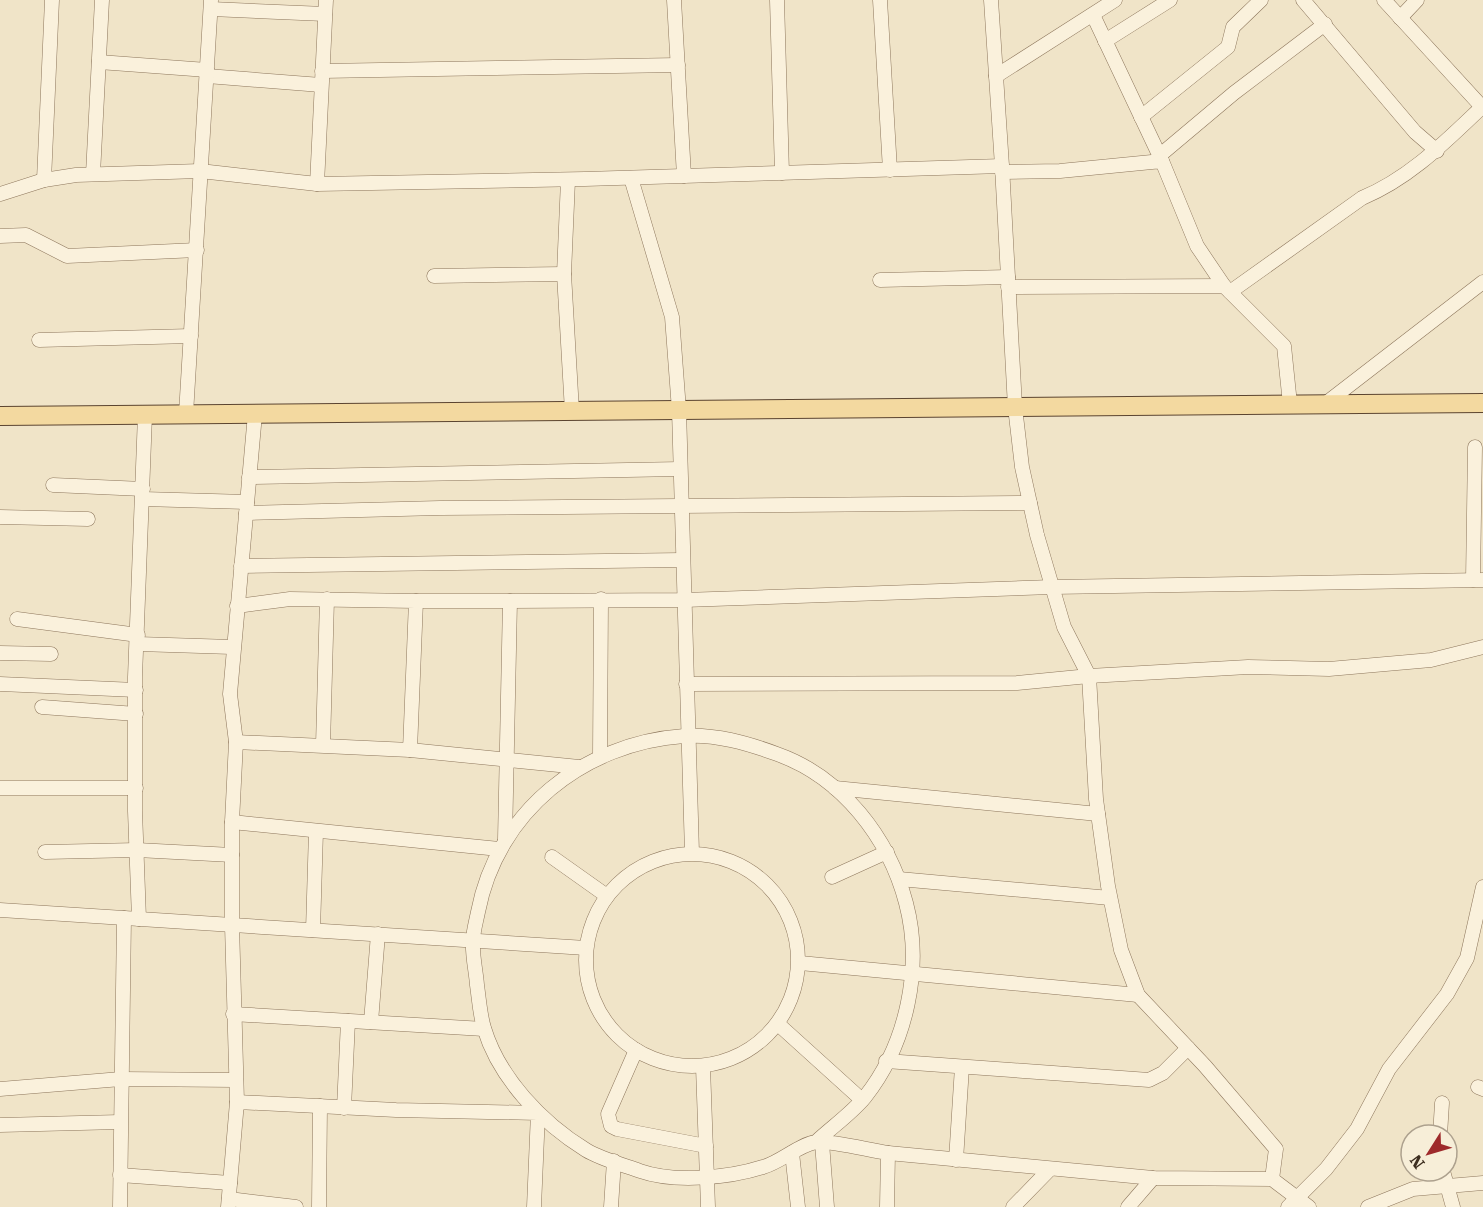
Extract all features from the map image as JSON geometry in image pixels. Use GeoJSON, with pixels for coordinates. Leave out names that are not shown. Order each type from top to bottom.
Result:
{"type":"FeatureCollection","features":[{"type":"Feature","properties":{"kind":"main road"},"geometry":{"type":"LineString","coordinates":[[0,416],[1483,403]]}},
{"type":"Feature","properties":{"kind":"street"},"geometry":{"type":"LineString","coordinates":[[44,180],[52,0]]}},
{"type":"Feature","properties":{"kind":"street"},"geometry":{"type":"LineString","coordinates":[[93,174],[102,0]]}},
{"type":"Feature","properties":{"kind":"street"},"geometry":{"type":"LineString","coordinates":[[674,0],[684,176]]}},
{"type":"Feature","properties":{"kind":"street"},"geometry":{"type":"LineString","coordinates":[[777,0],[782,173]]}},
{"type":"Feature","properties":{"kind":"street"},"geometry":{"type":"LineString","coordinates":[[880,0],[890,170]]}},
{"type":"Feature","properties":{"kind":"street"},"geometry":{"type":"LineString","coordinates":[[991,0],[1015,407],[1022,467],[1064,627],[1089,676],[1098,814],[1110,898],[1121,950],[1138,995],[1188,1048],[1275,1149],[1272,1179]]}},
{"type":"Feature","properties":{"kind":"street"},"geometry":{"type":"LineString","coordinates":[[996,76],[1115,0]]}},
{"type":"Feature","properties":{"kind":"street"},"geometry":{"type":"LineString","coordinates":[[1105,41],[1170,0]]}},
{"type":"Feature","properties":{"kind":"street"},"geometry":{"type":"LineString","coordinates":[[1141,117],[1228,47],[1233,27],[1261,0]]}},
{"type":"Feature","properties":{"kind":"street"},"geometry":{"type":"LineString","coordinates":[[1303,0],[1415,132],[1437,151]]}},
{"type":"Feature","properties":{"kind":"street"},"geometry":{"type":"LineString","coordinates":[[880,280],[1227,289],[1362,198],[1385,189],[1437,151],[1483,107],[1384,0]]}},
{"type":"Feature","properties":{"kind":"street"},"geometry":{"type":"LineString","coordinates":[[1401,18],[1417,0]]}},
{"type":"Feature","properties":{"kind":"street"},"geometry":{"type":"LineString","coordinates":[[186,414],[211,4],[325,7],[317,184]]}},
{"type":"Feature","properties":{"kind":"street"},"geometry":{"type":"LineString","coordinates":[[1093,15],[1160,158],[1197,246],[1227,289],[1284,346],[1290,404]]}},
{"type":"Feature","properties":{"kind":"street"},"geometry":{"type":"LineString","coordinates":[[0,194],[44,180],[93,174],[200,171],[317,184],[568,180],[890,170],[1060,171],[1160,158],[1234,93],[1325,24]]}},
{"type":"Feature","properties":{"kind":"street"},"geometry":{"type":"LineString","coordinates":[[99,62],[207,73],[321,78],[678,65]]}},
{"type":"Feature","properties":{"kind":"street"},"geometry":{"type":"LineString","coordinates":[[632,178],[672,316],[679,410],[692,853]]}},
{"type":"Feature","properties":{"kind":"street"},"geometry":{"type":"LineString","coordinates":[[568,180],[564,274],[572,411]]}},
{"type":"Feature","properties":{"kind":"street"},"geometry":{"type":"LineString","coordinates":[[0,236],[26,235],[60,253],[75,256],[197,250]]}},
{"type":"Feature","properties":{"kind":"street"},"geometry":{"type":"LineString","coordinates":[[434,276],[564,274]]}},
{"type":"Feature","properties":{"kind":"street"},"geometry":{"type":"LineString","coordinates":[[1325,404],[1455,301],[1483,282]]}},
{"type":"Feature","properties":{"kind":"street"},"geometry":{"type":"LineString","coordinates":[[39,340],[191,336]]}},
{"type":"Feature","properties":{"kind":"street"},"geometry":{"type":"LineString","coordinates":[[255,414],[232,647],[230,694],[237,742],[232,822],[231,925],[237,1102],[228,1203],[296,1207]]}},
{"type":"Feature","properties":{"kind":"street"},"geometry":{"type":"LineString","coordinates":[[139,919],[136,690],[145,415]]}},
{"type":"Feature","properties":{"kind":"street"},"geometry":{"type":"LineString","coordinates":[[237,606],[290,599],[684,600],[1052,587],[1478,580],[1474,447]]}},
{"type":"Feature","properties":{"kind":"street"},"geometry":{"type":"LineString","coordinates":[[249,477],[680,469]]}},
{"type":"Feature","properties":{"kind":"street"},"geometry":{"type":"LineString","coordinates":[[53,485],[247,508],[1030,503]]}},
{"type":"Feature","properties":{"kind":"street"},"geometry":{"type":"LineString","coordinates":[[0,517],[88,519]]}},
{"type":"Feature","properties":{"kind":"street"},"geometry":{"type":"LineString","coordinates":[[241,566],[682,560]]}},
{"type":"Feature","properties":{"kind":"street"},"geometry":{"type":"LineString","coordinates":[[323,745],[327,599]]}},
{"type":"Feature","properties":{"kind":"street"},"geometry":{"type":"LineString","coordinates":[[600,756],[601,599]]}},
{"type":"Feature","properties":{"kind":"street"},"geometry":{"type":"LineString","coordinates":[[410,750],[416,601]]}},
{"type":"Feature","properties":{"kind":"street"},"geometry":{"type":"LineString","coordinates":[[502,844],[510,601]]}},
{"type":"Feature","properties":{"kind":"street"},"geometry":{"type":"LineString","coordinates":[[17,619],[138,640],[232,647]]}},
{"type":"Feature","properties":{"kind":"street"},"geometry":{"type":"LineString","coordinates":[[686,684],[1017,683],[1089,676],[1248,667],[1329,669],[1431,660],[1483,647]]}},
{"type":"Feature","properties":{"kind":"street"},"geometry":{"type":"LineString","coordinates":[[0,653],[51,654]]}},
{"type":"Feature","properties":{"kind":"street"},"geometry":{"type":"LineString","coordinates":[[0,684],[136,690]]}},
{"type":"Feature","properties":{"kind":"street"},"geometry":{"type":"LineString","coordinates":[[42,707],[136,714]]}},
{"type":"Feature","properties":{"kind":"street"},"geometry":{"type":"LineString","coordinates":[[688,736],[741,741],[791,759],[835,788],[862,814],[886,852],[899,879],[912,925],[914,974],[899,1039],[862,1100],[819,1142],[764,1167],[707,1178],[645,1173],[587,1151],[538,1113],[500,1063],[484,1029],[473,940],[483,888],[502,844],[538,799],[579,766],[600,756],[643,741],[688,736]]}},
{"type":"Feature","properties":{"kind":"street"},"geometry":{"type":"LineString","coordinates":[[237,742],[410,750],[579,766]]}},
{"type":"Feature","properties":{"kind":"street"},"geometry":{"type":"LineString","coordinates":[[0,788],[136,788]]}},
{"type":"Feature","properties":{"kind":"street"},"geometry":{"type":"LineString","coordinates":[[835,788],[1098,814]]}},
{"type":"Feature","properties":{"kind":"street"},"geometry":{"type":"LineString","coordinates":[[232,822],[316,831],[502,844]]}},
{"type":"Feature","properties":{"kind":"street"},"geometry":{"type":"LineString","coordinates":[[313,930],[316,831]]}},
{"type":"Feature","properties":{"kind":"street"},"geometry":{"type":"LineString","coordinates":[[45,852],[137,850],[232,855]]}},
{"type":"Feature","properties":{"kind":"street"},"geometry":{"type":"LineString","coordinates":[[832,877],[886,852]]}},
{"type":"Feature","properties":{"kind":"street"},"geometry":{"type":"LineString","coordinates":[[692,853],[725,858],[756,874],[780,898],[795,929],[800,963],[794,993],[778,1024],[760,1044],[733,1059],[703,1067],[671,1065],[636,1050],[616,1035],[598,1010],[587,980],[586,948],[594,918],[607,896],[633,871],[661,857],[692,853]]}},
{"type":"Feature","properties":{"kind":"street"},"geometry":{"type":"LineString","coordinates":[[552,857],[607,896]]}},
{"type":"Feature","properties":{"kind":"street"},"geometry":{"type":"LineString","coordinates":[[899,879],[1110,898]]}},
{"type":"Feature","properties":{"kind":"street"},"geometry":{"type":"LineString","coordinates":[[1293,1202],[1326,1169],[1357,1129],[1389,1069],[1447,994],[1467,958],[1483,887]]}},
{"type":"Feature","properties":{"kind":"street"},"geometry":{"type":"LineString","coordinates":[[0,910],[586,948]]}},
{"type":"Feature","properties":{"kind":"street"},"geometry":{"type":"LineString","coordinates":[[120,1207],[124,918]]}},
{"type":"Feature","properties":{"kind":"street"},"geometry":{"type":"LineString","coordinates":[[371,1022],[378,934]]}},
{"type":"Feature","properties":{"kind":"street"},"geometry":{"type":"LineString","coordinates":[[800,963],[1138,995]]}},
{"type":"Feature","properties":{"kind":"street"},"geometry":{"type":"LineString","coordinates":[[233,1014],[484,1029]]}},
{"type":"Feature","properties":{"kind":"street"},"geometry":{"type":"LineString","coordinates":[[344,1108],[348,1020]]}},
{"type":"Feature","properties":{"kind":"street"},"geometry":{"type":"LineString","coordinates":[[778,1024],[862,1100]]}},
{"type":"Feature","properties":{"kind":"street"},"geometry":{"type":"LineString","coordinates":[[886,1061],[1149,1080],[1157,1078],[1188,1048]]}},
{"type":"Feature","properties":{"kind":"street"},"geometry":{"type":"LineString","coordinates":[[636,1050],[608,1114],[611,1126],[617,1130],[706,1146]]}},
{"type":"Feature","properties":{"kind":"street"},"geometry":{"type":"LineString","coordinates":[[956,1160],[963,1066]]}},
{"type":"Feature","properties":{"kind":"street"},"geometry":{"type":"LineString","coordinates":[[703,1067],[708,1207]]}},
{"type":"Feature","properties":{"kind":"street"},"geometry":{"type":"LineString","coordinates":[[0,1089],[121,1079],[236,1080]]}},
{"type":"Feature","properties":{"kind":"street"},"geometry":{"type":"LineString","coordinates":[[237,1102],[344,1108],[538,1113]]}},
{"type":"Feature","properties":{"kind":"street"},"geometry":{"type":"LineString","coordinates":[[1441,1123],[1442,1103]]}},
{"type":"Feature","properties":{"kind":"street"},"geometry":{"type":"LineString","coordinates":[[319,1207],[320,1106]]}},
{"type":"Feature","properties":{"kind":"street"},"geometry":{"type":"LineString","coordinates":[[534,1207],[538,1113]]}},
{"type":"Feature","properties":{"kind":"street"},"geometry":{"type":"LineString","coordinates":[[0,1125],[120,1122]]}},
{"type":"Feature","properties":{"kind":"street"},"geometry":{"type":"LineString","coordinates":[[819,1142],[888,1153],[1049,1170],[1153,1178],[1272,1179],[1293,1202],[1309,1207]]}},
{"type":"Feature","properties":{"kind":"street"},"geometry":{"type":"LineString","coordinates":[[819,1142],[827,1207]]}},
{"type":"Feature","properties":{"kind":"street"},"geometry":{"type":"LineString","coordinates":[[792,1153],[798,1207]]}},
{"type":"Feature","properties":{"kind":"street"},"geometry":{"type":"LineString","coordinates":[[888,1153],[888,1207]]}},
{"type":"Feature","properties":{"kind":"street"},"geometry":{"type":"LineString","coordinates":[[611,1207],[614,1161]]}},
{"type":"Feature","properties":{"kind":"street"},"geometry":{"type":"LineString","coordinates":[[1013,1207],[1049,1170]]}},
{"type":"Feature","properties":{"kind":"street"},"geometry":{"type":"LineString","coordinates":[[120,1175],[230,1183]]}},
{"type":"Feature","properties":{"kind":"street"},"geometry":{"type":"LineString","coordinates":[[1128,1207],[1153,1178]]}},
{"type":"Feature","properties":{"kind":"street"},"geometry":{"type":"LineString","coordinates":[[1446,1183],[1453,1207]]}},
{"type":"Feature","properties":{"kind":"street"},"geometry":{"type":"LineString","coordinates":[[1368,1207],[1413,1189],[1483,1183]]}}]}
